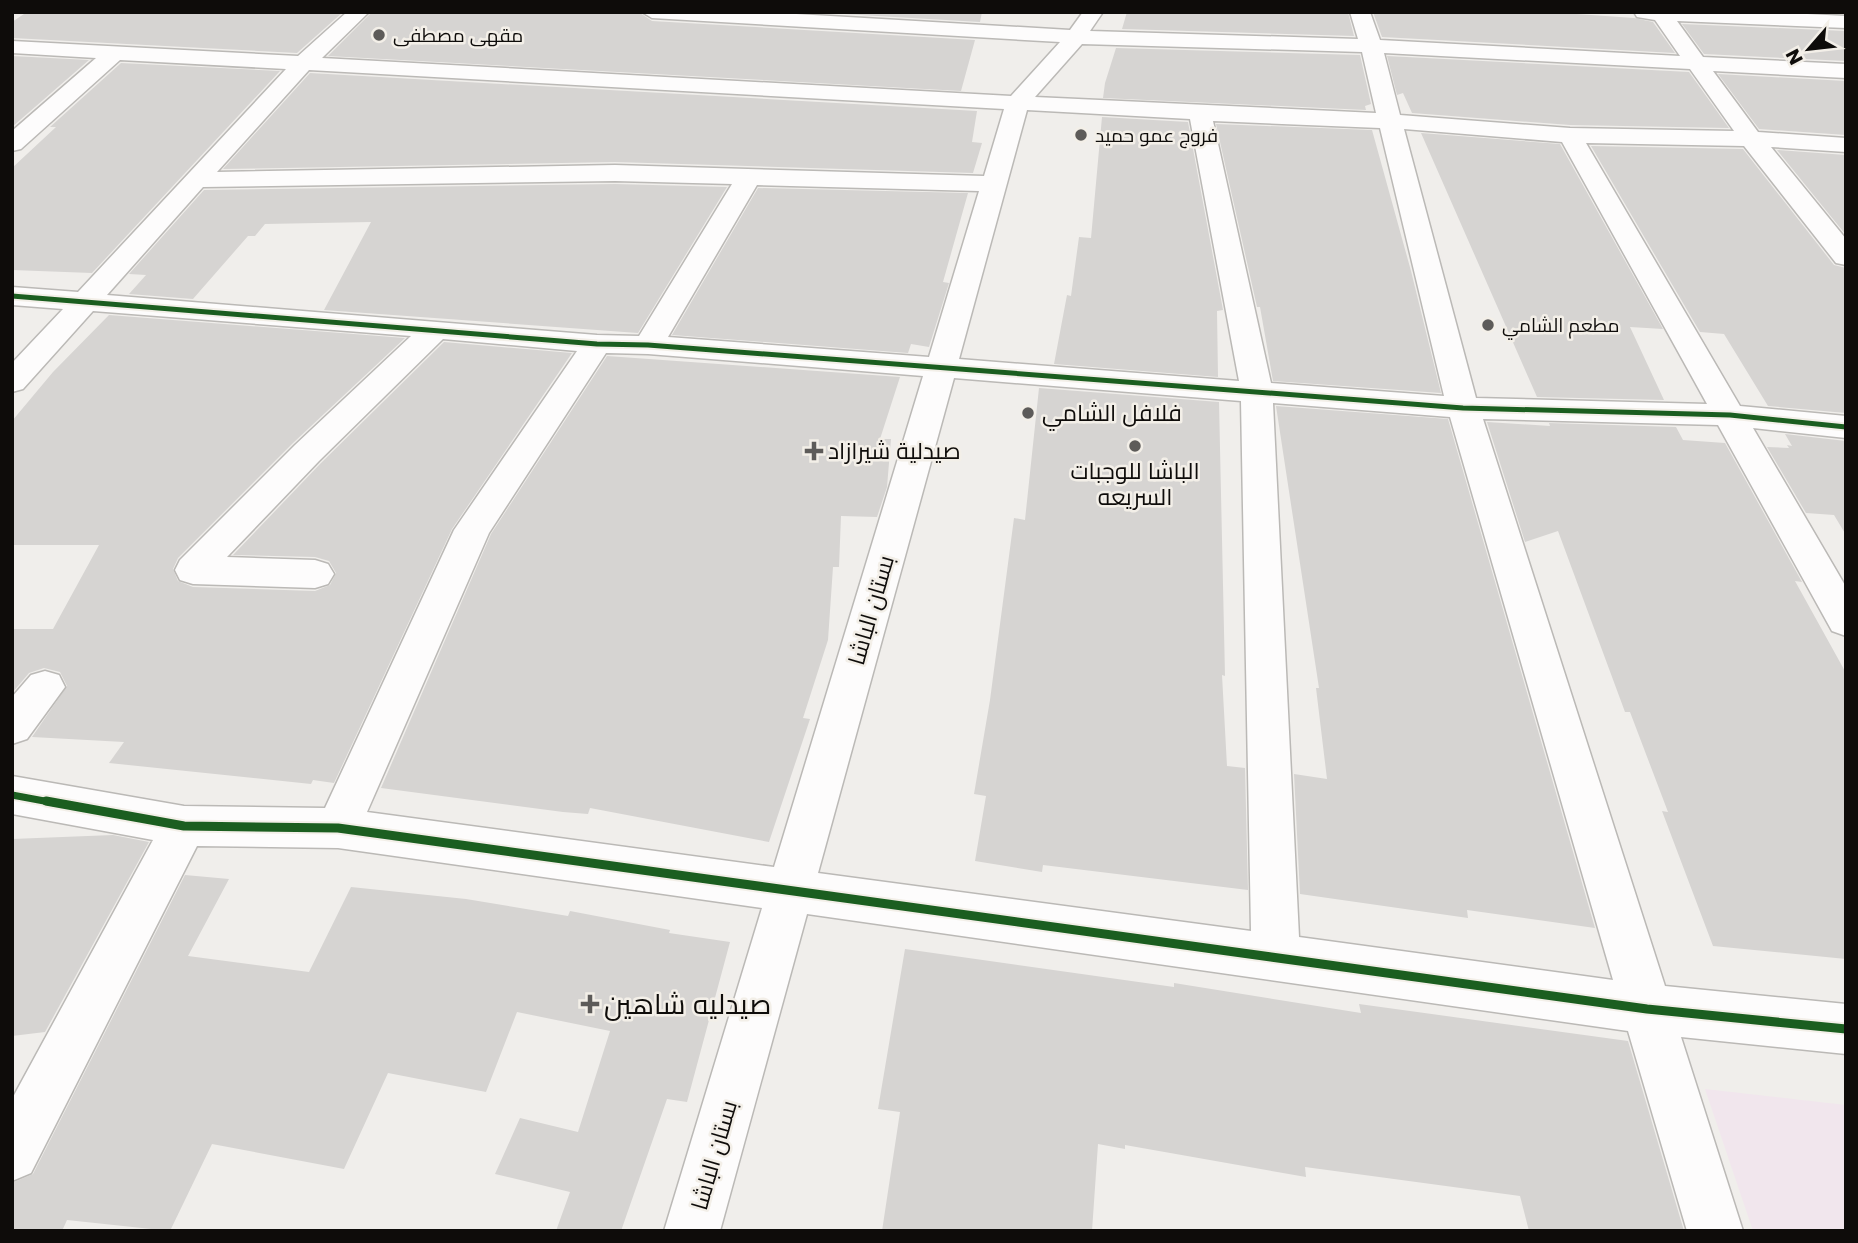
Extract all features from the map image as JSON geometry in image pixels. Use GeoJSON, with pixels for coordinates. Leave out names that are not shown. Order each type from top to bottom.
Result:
{"type":"FeatureCollection","features":[{"type":"Feature","properties":{"kind":"street"},"geometry":{"type":"LineString","coordinates":[[12,382],[303,63],[359,12]]}},
{"type":"Feature","properties":{"kind":"street"},"geometry":{"type":"LineString","coordinates":[[652,12],[1366,29],[1699,63],[1846,71]]}},
{"type":"Feature","properties":{"kind":"street"},"geometry":{"type":"LineString","coordinates":[[1653,13],[1846,22]]}},
{"type":"Feature","properties":{"kind":"street"},"geometry":{"type":"LineString","coordinates":[[1653,13],[1699,63],[1751,139],[1846,257]]}},
{"type":"Feature","properties":{"kind":"street","name":"بستان الباشا"},"geometry":{"type":"LineString","coordinates":[[692,1231],[1018,102],[1085,24]]}},
{"type":"Feature","properties":{"kind":"street"},"geometry":{"type":"LineString","coordinates":[[1366,29],[1463,408],[1715,1231]]}},
{"type":"Feature","properties":{"kind":"street"},"geometry":{"type":"LineString","coordinates":[[12,47],[1200,113],[1391,121],[1570,135],[1751,139],[1846,145]]}},
{"type":"Feature","properties":{"kind":"street"},"geometry":{"type":"LineString","coordinates":[[12,144],[115,53]]}},
{"type":"Feature","properties":{"kind":"street"},"geometry":{"type":"LineString","coordinates":[[1200,113],[1257,391],[1276,959]]}},
{"type":"Feature","properties":{"kind":"street"},"geometry":{"type":"LineString","coordinates":[[1570,135],[1846,621]]}},
{"type":"Feature","properties":{"kind":"street"},"geometry":{"type":"LineString","coordinates":[[196,180],[615,173],[995,184]]}},
{"type":"Feature","properties":{"kind":"street"},"geometry":{"type":"LineString","coordinates":[[648,345],[749,176]]}},
{"type":"Feature","properties":{"kind":"street"},"geometry":{"type":"LineString","coordinates":[[12,296],[597,344],[648,345],[1463,408],[1730,415],[1846,427]]}},
{"type":"Feature","properties":{"kind":"street"},"geometry":{"type":"LineString","coordinates":[[316,574],[193,570],[307,453],[436,329]]}},
{"type":"Feature","properties":{"kind":"street"},"geometry":{"type":"LineString","coordinates":[[338,828],[472,530],[597,344]]}},
{"type":"Feature","properties":{"kind":"street"},"geometry":{"type":"LineString","coordinates":[[12,727],[45,687]]}},
{"type":"Feature","properties":{"kind":"street"},"geometry":{"type":"LineString","coordinates":[[12,795],[184,826],[338,828],[1647,1009],[1846,1029]]}},
{"type":"Feature","properties":{"kind":"street"},"geometry":{"type":"LineString","coordinates":[[12,1154],[184,826]]}},
{"type":"Feature","properties":{"kind":"shaded area"},"geometry":{"type":"Polygon","coordinates":[[[1705,1089],[1846,1105],[1846,1231],[1753,1231],[1705,1089]]]}},
{"type":"Feature","properties":{"kind":"building"},"geometry":{"type":"Polygon","coordinates":[[[27,12],[343,12],[297,53],[12,38],[12,22],[27,12]]]}},
{"type":"Feature","properties":{"kind":"building"},"geometry":{"type":"Polygon","coordinates":[[[372,12],[623,12],[640,13],[652,21],[975,40],[961,91],[328,56],[372,12]]]}},
{"type":"Feature","properties":{"kind":"building"},"geometry":{"type":"Polygon","coordinates":[[[810,12],[982,12],[980,22],[810,12]]]}},
{"type":"Feature","properties":{"kind":"building"},"geometry":{"type":"Polygon","coordinates":[[[1127,12],[1348,12],[1354,36],[1122,29],[1127,12]]]}},
{"type":"Feature","properties":{"kind":"building"},"geometry":{"type":"Polygon","coordinates":[[[1373,12],[1548,12],[1634,18],[1653,22],[1675,53],[1382,37],[1373,12]]]}},
{"type":"Feature","properties":{"kind":"building"},"geometry":{"type":"Polygon","coordinates":[[[1682,24],[1846,31],[1846,61],[1704,54],[1682,24]]]}},
{"type":"Feature","properties":{"kind":"building"},"geometry":{"type":"Polygon","coordinates":[[[1116,48],[1360,55],[1371,104],[1365,106],[1366,110],[1103,98],[1116,48]]]}},
{"type":"Feature","properties":{"kind":"building"},"geometry":{"type":"Polygon","coordinates":[[[12,56],[89,60],[12,127],[12,56]]]}},
{"type":"Feature","properties":{"kind":"building"},"geometry":{"type":"Polygon","coordinates":[[[1387,56],[1689,72],[1729,128],[1570,125],[1412,113],[1403,93],[1397,95],[1387,56]]]}},
{"type":"Feature","properties":{"kind":"building"},"geometry":{"type":"Polygon","coordinates":[[[121,63],[280,71],[92,273],[12,270],[12,168],[56,127],[50,127],[121,63]]]}},
{"type":"Feature","properties":{"kind":"building"},"geometry":{"type":"Polygon","coordinates":[[[310,73],[977,111],[972,142],[982,143],[973,173],[615,162],[223,169],[310,73]]]}},
{"type":"Feature","properties":{"kind":"building"},"geometry":{"type":"Polygon","coordinates":[[[1718,74],[1846,81],[1846,135],[1759,129],[1718,74]]]}},
{"type":"Feature","properties":{"kind":"building"},"geometry":{"type":"Polygon","coordinates":[[[1102,117],[1188,122],[1223,310],[1217,311],[1218,377],[1054,364],[1067,295],[1071,296],[1079,237],[1091,238],[1102,117]]]}},
{"type":"Feature","properties":{"kind":"building"},"geometry":{"type":"Polygon","coordinates":[[[1216,124],[1372,130],[1441,393],[1273,381],[1260,307],[1257,307],[1216,124]]]}},
{"type":"Feature","properties":{"kind":"building"},"geometry":{"type":"Polygon","coordinates":[[[1421,133],[1560,144],[1663,329],[1630,327],[1664,400],[1537,397],[1421,133]]]}},
{"type":"Feature","properties":{"kind":"building"},"geometry":{"type":"Polygon","coordinates":[[[1591,146],[1743,149],[1834,265],[1846,268],[1846,413],[1768,406],[1724,334],[1700,332],[1591,146]]]}},
{"type":"Feature","properties":{"kind":"building"},"geometry":{"type":"Polygon","coordinates":[[[1777,150],[1846,155],[1846,235],[1777,150]]]}},
{"type":"Feature","properties":{"kind":"building"},"geometry":{"type":"Polygon","coordinates":[[[615,184],[727,187],[638,333],[324,310],[371,222],[265,224],[255,236],[248,236],[193,299],[129,294],[146,275],[129,274],[204,190],[615,184]]]}},
{"type":"Feature","properties":{"kind":"building"},"geometry":{"type":"Polygon","coordinates":[[[758,188],[968,193],[943,282],[949,283],[929,347],[911,344],[908,353],[672,335],[758,188]]]}},
{"type":"Feature","properties":{"kind":"building"},"geometry":{"type":"Polygon","coordinates":[[[109,315],[405,338],[293,443],[178,558],[173,569],[178,581],[193,587],[315,591],[330,585],[336,573],[329,561],[315,557],[233,555],[321,463],[444,342],[572,353],[452,529],[334,783],[313,780],[311,784],[109,763],[124,742],[32,737],[67,686],[60,672],[44,668],[29,673],[12,693],[12,629],[53,629],[99,545],[12,545],[12,421],[53,372],[109,315]]]}},
{"type":"Feature","properties":{"kind":"building"},"geometry":{"type":"Polygon","coordinates":[[[607,356],[900,377],[880,439],[891,439],[887,487],[877,517],[841,516],[839,567],[833,567],[828,640],[803,718],[810,719],[769,842],[590,808],[588,814],[563,812],[381,788],[491,534],[607,356]]]}},
{"type":"Feature","properties":{"kind":"building"},"geometry":{"type":"Polygon","coordinates":[[[1039,388],[1219,402],[1225,676],[1222,675],[1227,766],[1245,768],[1248,890],[1043,865],[1042,872],[975,861],[986,796],[974,794],[990,700],[1014,518],[1025,520],[1039,388]]]}},
{"type":"Feature","properties":{"kind":"building"},"geometry":{"type":"Polygon","coordinates":[[[1276,406],[1448,419],[1595,928],[1467,910],[1468,918],[1300,894],[1294,774],[1327,779],[1316,688],[1319,688],[1276,406]]]}},
{"type":"Feature","properties":{"kind":"building"},"geometry":{"type":"Polygon","coordinates":[[[1487,422],[1550,426],[1549,423],[1676,427],[1683,440],[1725,443],[1802,582],[1795,581],[1846,673],[1846,959],[1713,946],[1662,811],[1668,812],[1630,712],[1625,712],[1558,531],[1525,542],[1487,422]]]}},
{"type":"Feature","properties":{"kind":"building"},"geometry":{"type":"Polygon","coordinates":[[[1785,434],[1846,441],[1846,535],[1834,515],[1806,513],[1767,447],[1792,446],[1785,434]]]}},
{"type":"Feature","properties":{"kind":"building"},"geometry":{"type":"Polygon","coordinates":[[[113,835],[149,842],[45,1032],[12,1036],[12,839],[113,835]]]}},
{"type":"Feature","properties":{"kind":"building"},"geometry":{"type":"Polygon","coordinates":[[[185,875],[229,879],[188,956],[309,972],[351,887],[466,899],[568,916],[570,911],[670,930],[669,933],[730,942],[687,1102],[667,1099],[621,1231],[556,1231],[570,1192],[495,1174],[520,1118],[578,1132],[610,1031],[517,1012],[486,1092],[388,1073],[344,1169],[212,1144],[170,1231],[67,1220],[62,1231],[12,1231],[12,1183],[33,1174],[185,875]]]}},
{"type":"Feature","properties":{"kind":"building"},"geometry":{"type":"Polygon","coordinates":[[[905,949],[1174,987],[1174,983],[1361,1013],[1359,1004],[1628,1041],[1684,1231],[1529,1231],[1520,1196],[1305,1167],[1306,1177],[1125,1145],[1125,1149],[1098,1144],[1092,1231],[882,1231],[900,1112],[878,1109],[905,949]]]}},
{"type":"Feature","properties":{"kind":"cycle path"},"geometry":{"type":"LineString","coordinates":[[12,296],[597,344],[648,345],[1463,408],[1730,415],[1846,427]]}},
{"type":"Feature","properties":{"kind":"cycle path"},"geometry":{"type":"LineString","coordinates":[[12,795],[184,826],[338,828],[1647,1009],[1846,1029]]}},
{"type":"Feature","properties":{"kind":"place","name":"مقهى مصطفى"},"geometry":{"type":"Point","coordinates":[379,35]}},
{"type":"Feature","properties":{"kind":"place","name":"فروج عمو حميد"},"geometry":{"type":"Point","coordinates":[1081,135]}},
{"type":"Feature","properties":{"kind":"place","name":"مطعم الشامي"},"geometry":{"type":"Point","coordinates":[1488,325]}},
{"type":"Feature","properties":{"kind":"place","name":"فلافل الشامي"},"geometry":{"type":"Point","coordinates":[1028,413]}},
{"type":"Feature","properties":{"kind":"place","name":"الباشا للوجبات السريعه"},"geometry":{"type":"Point","coordinates":[1135,446]}},
{"type":"Feature","properties":{"kind":"place","name":"صيدلية شيرازاد"},"geometry":{"type":"Point","coordinates":[814,451]}},
{"type":"Feature","properties":{"kind":"place","name":"صيدليه شاهين"},"geometry":{"type":"Point","coordinates":[590,1004]}}]}
